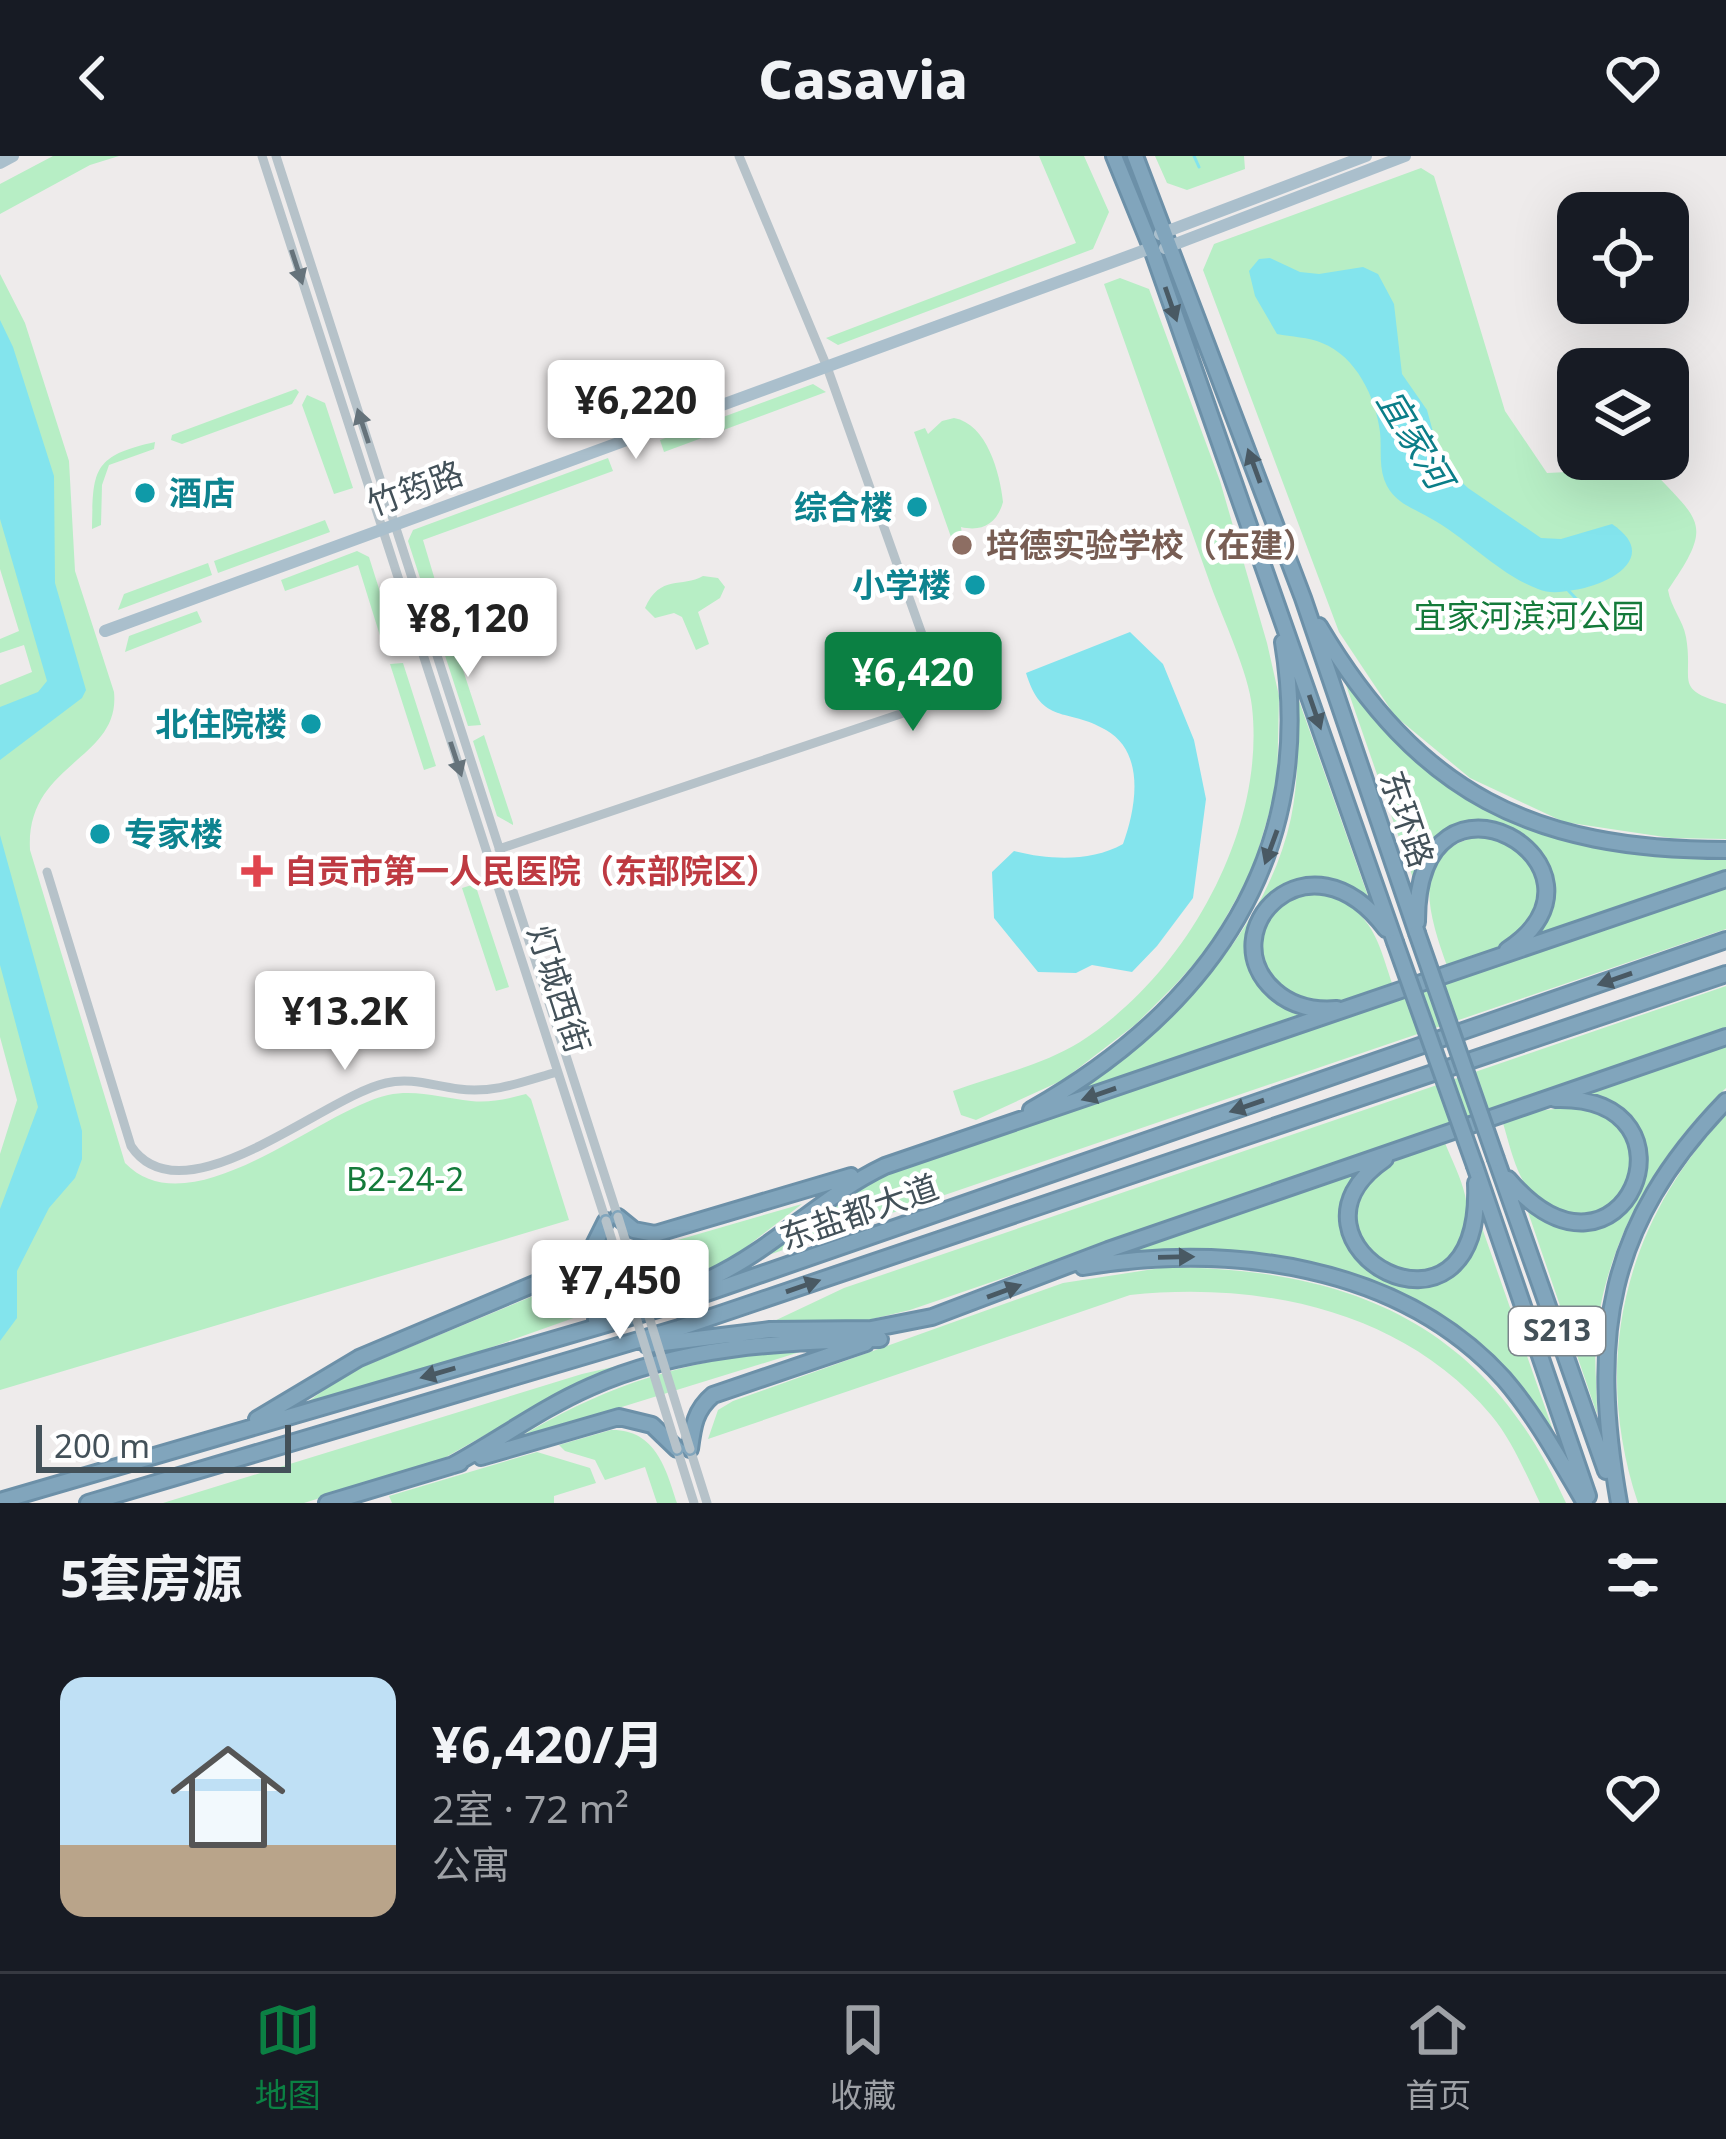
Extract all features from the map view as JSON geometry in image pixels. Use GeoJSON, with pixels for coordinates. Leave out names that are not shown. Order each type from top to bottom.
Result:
{"type":"FeatureCollection","features":[{"type":"Feature","properties":{"kind":"highway","name":"东环路"},"geometry":{"type":"LineString","coordinates":[[1114,156],[1151,246],[1525,1308],[1587,1503]]}},
{"type":"Feature","properties":{"kind":"highway","name":"东环路"},"geometry":{"type":"LineString","coordinates":[[1135,156],[1303,598],[1618,1503]]}},
{"type":"Feature","properties":{"kind":"highway"},"geometry":{"type":"LineString","coordinates":[[1303,598],[1340,660],[1397,735],[1472,794],[1547,825],[1607,842],[1726,850]]}},
{"type":"Feature","properties":{"kind":"highway"},"geometry":{"type":"LineString","coordinates":[[1009,1123],[1083,1078],[1137,1037],[1209,961],[1239,915],[1269,856],[1288,771],[1290,680],[1278,607]]}},
{"type":"Feature","properties":{"kind":"highway"},"geometry":{"type":"LineString","coordinates":[[1358,834],[1381,827]]}},
{"type":"Feature","properties":{"kind":"highway"},"geometry":{"type":"LineString","coordinates":[[1417,933],[1418,900],[1429,859],[1457,832],[1478,827],[1498,830],[1520,839],[1534,854],[1545,892],[1540,916],[1527,934],[1490,960]]}},
{"type":"Feature","properties":{"kind":"highway"},"geometry":{"type":"LineString","coordinates":[[218,1437],[271,1412],[359,1358],[550,1277],[591,1251],[612,1219],[655,1234],[671,1231],[885,1166],[1726,879]]}},
{"type":"Feature","properties":{"kind":"highway"},"geometry":{"type":"LineString","coordinates":[[1354,1007],[1304,1007],[1283,999],[1268,986],[1256,955],[1255,933],[1264,914],[1274,899],[1291,890],[1321,884],[1340,888],[1373,912],[1395,942]]}},
{"type":"Feature","properties":{"kind":"highway","name":"东盐都大道"},"geometry":{"type":"LineString","coordinates":[[0,1501],[672,1305],[1726,940]]}},
{"type":"Feature","properties":{"kind":"highway","name":"东盐都大道"},"geometry":{"type":"LineString","coordinates":[[88,1503],[679,1328],[1726,974]]}},
{"type":"Feature","properties":{"kind":"highway"},"geometry":{"type":"LineString","coordinates":[[326,1503],[619,1417],[652,1425],[683,1449],[701,1404],[713,1395],[880,1339],[1108,1250],[1726,1037]]}},
{"type":"Feature","properties":{"kind":"highway"},"geometry":{"type":"LineString","coordinates":[[1496,1159],[1520,1192],[1554,1218],[1592,1221],[1609,1215],[1630,1196],[1639,1177],[1640,1158],[1626,1123],[1596,1102],[1544,1099]]}},
{"type":"Feature","properties":{"kind":"highway"},"geometry":{"type":"LineString","coordinates":[[1618,1503],[1604,1390],[1604,1341],[1614,1288],[1627,1248],[1662,1181],[1686,1144],[1726,1100]]}},
{"type":"Feature","properties":{"kind":"highway"},"geometry":{"type":"LineString","coordinates":[[1400,1150],[1365,1175],[1350,1212],[1356,1246],[1379,1271],[1399,1280],[1431,1277],[1462,1253],[1476,1208],[1475,1166]]}},
{"type":"Feature","properties":{"kind":"highway"},"geometry":{"type":"LineString","coordinates":[[556,1339],[616,1310],[709,1279],[835,1193],[885,1166]]}},
{"type":"Feature","properties":{"kind":"highway"},"geometry":{"type":"LineString","coordinates":[[1060,1271],[1161,1257],[1225,1257],[1281,1264],[1386,1296],[1431,1320],[1503,1378],[1587,1503]]}},
{"type":"Feature","properties":{"kind":"highway"},"geometry":{"type":"LineString","coordinates":[[1525,1308],[1546,1300]]}},
{"type":"Feature","properties":{"kind":"highway"},"geometry":{"type":"LineString","coordinates":[[600,1351],[770,1330],[871,1329],[932,1317]]}},
{"type":"Feature","properties":{"kind":"highway"},"geometry":{"type":"LineString","coordinates":[[453,1465],[589,1387],[632,1372],[757,1343],[880,1339]]}},
{"type":"Feature","properties":{"kind":"main road"},"geometry":{"type":"LineString","coordinates":[[0,163],[13,156]]}},
{"type":"Feature","properties":{"kind":"main road","name":"竹筠路"},"geometry":{"type":"LineString","coordinates":[[104,632],[1151,246],[1366,156]]}},
{"type":"Feature","properties":{"kind":"main road","name":"竹筠路"},"geometry":{"type":"LineString","coordinates":[[1169,238],[1405,156]]}},
{"type":"Feature","properties":{"kind":"street","name":"灯城西街"},"geometry":{"type":"LineString","coordinates":[[262,156],[499,849],[612,1219]]}},
{"type":"Feature","properties":{"kind":"street","name":"灯城西街"},"geometry":{"type":"LineString","coordinates":[[276,156],[557,1072],[612,1219]]}},
{"type":"Feature","properties":{"kind":"street"},"geometry":{"type":"LineString","coordinates":[[499,849],[944,699],[827,367],[739,156]]}},
{"type":"Feature","properties":{"kind":"street"},"geometry":{"type":"LineString","coordinates":[[47,872],[102,1058],[131,1146],[142,1162],[163,1170],[232,1158],[383,1083],[417,1080],[485,1090],[557,1072]]}},
{"type":"Feature","properties":{"kind":"street"},"geometry":{"type":"LineString","coordinates":[[612,1219],[683,1449],[694,1503]]}},
{"type":"Feature","properties":{"kind":"street"},"geometry":{"type":"LineString","coordinates":[[683,1449],[707,1503]]}},
{"type":"Feature","properties":{"kind":"green space"},"geometry":{"type":"Polygon","coordinates":[[[53,156],[119,156],[90,165],[0,214],[0,184],[53,156]]]}},
{"type":"Feature","properties":{"kind":"green space"},"geometry":{"type":"Polygon","coordinates":[[[1039,156],[1084,156],[1109,212],[1093,249],[838,345],[826,338],[1076,243],[1039,156]]]}},
{"type":"Feature","properties":{"kind":"green space"},"geometry":{"type":"Polygon","coordinates":[[[1155,156],[1244,156],[1245,169],[1187,190],[1167,183],[1155,156]]]}},
{"type":"Feature","properties":{"kind":"green space","name":"宜家河滨河公园"},"geometry":{"type":"Polygon","coordinates":[[[1421,168],[1434,176],[1505,411],[1547,473],[1557,473],[1557,480],[1661,480],[1695,524],[1692,550],[1668,590],[1686,637],[1692,688],[1726,704],[1726,839],[1671,838],[1564,822],[1470,778],[1395,716],[1339,632],[1203,270],[1214,244],[1421,168]]]}},
{"type":"Feature","properties":{"kind":"green space","name":"B2-24-2"},"geometry":{"type":"Polygon","coordinates":[[[0,274],[25,323],[69,461],[75,571],[114,692],[112,715],[103,733],[42,798],[32,821],[30,850],[125,1163],[152,1180],[184,1183],[256,1160],[388,1095],[419,1093],[485,1101],[526,1094],[569,1220],[0,1390],[0,1154],[17,1100],[0,1037],[0,685],[32,672],[24,645],[0,653],[0,639],[19,631],[0,569],[0,274]]]}},
{"type":"Feature","properties":{"kind":"green space"},"geometry":{"type":"Polygon","coordinates":[[[1120,278],[1149,289],[1220,481],[1279,696],[1277,786],[1252,871],[1209,947],[1175,985],[1136,1024],[1063,1080],[976,1120],[961,1115],[953,1091],[1066,1050],[1118,1013],[1153,979],[1211,896],[1246,802],[1253,754],[1250,694],[1104,284],[1120,278]]]}},
{"type":"Feature","properties":{"kind":"green space"},"geometry":{"type":"Polygon","coordinates":[[[813,384],[826,392],[664,452],[660,440],[813,384]]]}},
{"type":"Feature","properties":{"kind":"green space"},"geometry":{"type":"Polygon","coordinates":[[[296,389],[299,392],[292,404],[182,444],[171,440],[172,435],[296,389]]]}},
{"type":"Feature","properties":{"kind":"green space"},"geometry":{"type":"Polygon","coordinates":[[[307,395],[325,403],[353,488],[334,494],[302,405],[307,395]]]}},
{"type":"Feature","properties":{"kind":"green space"},"geometry":{"type":"Polygon","coordinates":[[[954,418],[983,440],[995,464],[1003,502],[988,525],[961,527],[962,534],[951,537],[914,432],[925,428],[928,434],[942,421],[954,418]]]}},
{"type":"Feature","properties":{"kind":"green space"},"geometry":{"type":"Polygon","coordinates":[[[155,442],[154,449],[109,465],[102,485],[101,525],[92,529],[93,492],[100,469],[119,453],[155,442]]]}},
{"type":"Feature","properties":{"kind":"green space"},"geometry":{"type":"Polygon","coordinates":[[[608,458],[613,471],[423,540],[446,617],[433,618],[408,541],[413,530],[608,458]]]}},
{"type":"Feature","properties":{"kind":"green space"},"geometry":{"type":"Polygon","coordinates":[[[325,520],[330,532],[218,573],[214,561],[325,520]]]}},
{"type":"Feature","properties":{"kind":"green space"},"geometry":{"type":"Polygon","coordinates":[[[357,551],[369,557],[398,649],[386,655],[358,565],[285,591],[281,580],[357,551]]]}},
{"type":"Feature","properties":{"kind":"green space"},"geometry":{"type":"Polygon","coordinates":[[[208,563],[212,575],[118,610],[124,594],[208,563]]]}},
{"type":"Feature","properties":{"kind":"green space"},"geometry":{"type":"Polygon","coordinates":[[[703,576],[718,578],[725,587],[720,598],[698,612],[709,644],[696,650],[682,617],[674,613],[655,618],[645,608],[664,586],[703,576]]]}},
{"type":"Feature","properties":{"kind":"green space"},"geometry":{"type":"Polygon","coordinates":[[[197,611],[202,622],[125,652],[129,636],[197,611]]]}},
{"type":"Feature","properties":{"kind":"green space"},"geometry":{"type":"Polygon","coordinates":[[[448,624],[481,725],[468,726],[437,631],[448,624]]]}},
{"type":"Feature","properties":{"kind":"green space"},"geometry":{"type":"Polygon","coordinates":[[[403,663],[436,766],[424,770],[390,664],[403,663]]]}},
{"type":"Feature","properties":{"kind":"green space"},"geometry":{"type":"Polygon","coordinates":[[[1345,682],[1420,766],[1488,810],[1525,827],[1604,848],[1726,859],[1726,873],[1530,940],[1547,905],[1549,874],[1538,848],[1517,830],[1491,822],[1463,826],[1436,845],[1414,881],[1345,682]]]}},
{"type":"Feature","properties":{"kind":"green space"},"geometry":{"type":"Polygon","coordinates":[[[1298,698],[1369,899],[1335,882],[1303,879],[1277,893],[1266,907],[1254,944],[1254,973],[1268,994],[1311,1015],[1062,1100],[1171,1014],[1233,944],[1258,905],[1278,863],[1291,818],[1298,698]]]}},
{"type":"Feature","properties":{"kind":"green space"},"geometry":{"type":"Polygon","coordinates":[[[484,735],[513,825],[497,816],[473,741],[484,735]]]}},
{"type":"Feature","properties":{"kind":"green space"},"geometry":{"type":"Polygon","coordinates":[[[1488,835],[1516,848],[1527,859],[1538,886],[1538,900],[1523,929],[1506,943],[1447,966],[1430,903],[1434,867],[1462,841],[1488,835]]]}},
{"type":"Feature","properties":{"kind":"green space"},"geometry":{"type":"Polygon","coordinates":[[[475,884],[509,987],[496,991],[462,888],[475,884]]]}},
{"type":"Feature","properties":{"kind":"green space"},"geometry":{"type":"Polygon","coordinates":[[[1726,885],[1726,929],[751,1261],[837,1198],[885,1175],[1726,885]]]}},
{"type":"Feature","properties":{"kind":"green space"},"geometry":{"type":"Polygon","coordinates":[[[1320,891],[1351,908],[1370,927],[1393,986],[1321,1002],[1296,996],[1272,976],[1261,948],[1266,919],[1286,900],[1320,891]]]}},
{"type":"Feature","properties":{"kind":"green space"},"geometry":{"type":"Polygon","coordinates":[[[1726,986],[1726,1030],[910,1310],[868,1320],[770,1323],[844,1288],[1726,986]]]}},
{"type":"Feature","properties":{"kind":"green space"},"geometry":{"type":"Polygon","coordinates":[[[1726,1043],[1726,1088],[1657,1170],[1610,1269],[1596,1339],[1597,1414],[1527,1209],[1556,1225],[1583,1229],[1607,1223],[1627,1208],[1640,1187],[1644,1162],[1639,1134],[1621,1106],[1581,1092],[1726,1043]]]}},
{"type":"Feature","properties":{"kind":"green space"},"geometry":{"type":"Polygon","coordinates":[[[1574,1107],[1612,1121],[1630,1144],[1632,1169],[1620,1192],[1600,1210],[1574,1216],[1546,1207],[1521,1177],[1503,1123],[1536,1111],[1574,1107]]]}},
{"type":"Feature","properties":{"kind":"green space"},"geometry":{"type":"Polygon","coordinates":[[[1726,1115],[1726,1503],[1638,1503],[1624,1450],[1618,1398],[1618,1347],[1626,1297],[1641,1248],[1663,1201],[1726,1115]]]}},
{"type":"Feature","properties":{"kind":"green space"},"geometry":{"type":"Polygon","coordinates":[[[1445,1143],[1465,1195],[1461,1238],[1437,1267],[1416,1273],[1395,1270],[1376,1259],[1363,1242],[1357,1221],[1361,1198],[1385,1168],[1445,1143]]]}},
{"type":"Feature","properties":{"kind":"green space"},"geometry":{"type":"Polygon","coordinates":[[[1364,1168],[1346,1204],[1347,1237],[1361,1262],[1385,1280],[1413,1286],[1441,1280],[1465,1260],[1480,1222],[1554,1433],[1515,1380],[1468,1336],[1423,1306],[1376,1284],[1275,1257],[1222,1252],[1114,1254],[1364,1168]]]}},
{"type":"Feature","properties":{"kind":"green space"},"geometry":{"type":"Polygon","coordinates":[[[802,1204],[732,1258],[695,1275],[478,1352],[305,1404],[345,1374],[555,1287],[636,1247],[664,1244],[802,1204]]]}},
{"type":"Feature","properties":{"kind":"green space"},"geometry":{"type":"Polygon","coordinates":[[[1167,1267],[1235,1270],[1297,1280],[1355,1296],[1407,1319],[1454,1351],[1496,1391],[1534,1442],[1566,1503],[1540,1503],[1491,1415],[1456,1379],[1416,1350],[1326,1310],[1228,1293],[1130,1295],[708,1439],[718,1410],[733,1401],[1063,1283],[1167,1267]]]}},
{"type":"Feature","properties":{"kind":"green space"},"geometry":{"type":"Polygon","coordinates":[[[803,1351],[515,1440],[578,1406],[639,1381],[702,1363],[803,1351]]]}},
{"type":"Feature","properties":{"kind":"green space"},"geometry":{"type":"Polygon","coordinates":[[[639,1361],[583,1380],[439,1461],[304,1503],[163,1503],[582,1374],[639,1361]]]}},
{"type":"Feature","properties":{"kind":"green space"},"geometry":{"type":"Polygon","coordinates":[[[611,1430],[626,1431],[648,1443],[663,1464],[677,1503],[657,1503],[645,1467],[605,1480],[595,1460],[559,1445],[611,1430]]]}},
{"type":"Feature","properties":{"kind":"green space"},"geometry":{"type":"Polygon","coordinates":[[[537,1452],[590,1468],[596,1483],[554,1496],[554,1503],[392,1503],[389,1496],[537,1452]]]}},
{"type":"Feature","properties":{"kind":"water"},"geometry":{"type":"Polygon","coordinates":[[[1270,258],[1300,272],[1363,267],[1378,274],[1394,304],[1402,374],[1427,410],[1448,469],[1541,538],[1561,539],[1612,524],[1632,548],[1624,568],[1588,587],[1542,591],[1396,497],[1382,473],[1374,406],[1354,368],[1322,343],[1277,334],[1255,296],[1249,271],[1259,259],[1270,258]]]}},
{"type":"Feature","properties":{"kind":"water"},"geometry":{"type":"Polygon","coordinates":[[[0,320],[54,476],[55,583],[86,690],[82,698],[0,760],[0,707],[38,692],[47,681],[0,519],[0,320]]]}},
{"type":"Feature","properties":{"kind":"water"},"geometry":{"type":"Polygon","coordinates":[[[1130,632],[1163,664],[1194,740],[1206,799],[1193,898],[1132,972],[1092,965],[1076,973],[1038,972],[994,918],[992,872],[1014,851],[1070,858],[1123,844],[1134,782],[1119,740],[1092,723],[1048,708],[1032,690],[1026,673],[1130,632]]]}},
{"type":"Feature","properties":{"kind":"water"},"geometry":{"type":"Polygon","coordinates":[[[0,835],[82,1131],[82,1159],[75,1178],[49,1208],[17,1271],[17,1318],[0,1341],[0,1209],[38,1107],[0,965],[0,835]]]}},
{"type":"Feature","properties":{"kind":"waterway","name":"宜家河"},"geometry":{"type":"LineString","coordinates":[[1194,156],[1199,167]]}},
{"type":"Feature","properties":{"kind":"waterway","name":"宜家河"},"geometry":{"type":"LineString","coordinates":[[1566,588],[1584,607]]}},
{"type":"Feature","properties":{"kind":"place","name":"酒店"},"geometry":{"type":"Point","coordinates":[145,493]}},
{"type":"Feature","properties":{"kind":"place","name":"综合楼"},"geometry":{"type":"Point","coordinates":[917,507]}},
{"type":"Feature","properties":{"kind":"place","name":"培德实验学校（在建）"},"geometry":{"type":"Point","coordinates":[962,545]}},
{"type":"Feature","properties":{"kind":"place","name":"小学楼"},"geometry":{"type":"Point","coordinates":[975,585]}},
{"type":"Feature","properties":{"kind":"place","name":"北住院楼"},"geometry":{"type":"Point","coordinates":[311,724]}},
{"type":"Feature","properties":{"kind":"place","name":"专家楼"},"geometry":{"type":"Point","coordinates":[100,834]}},
{"type":"Feature","properties":{"kind":"place","name":"自贡市第一人民医院（东部院区）"},"geometry":{"type":"Point","coordinates":[257,871]}}]}
